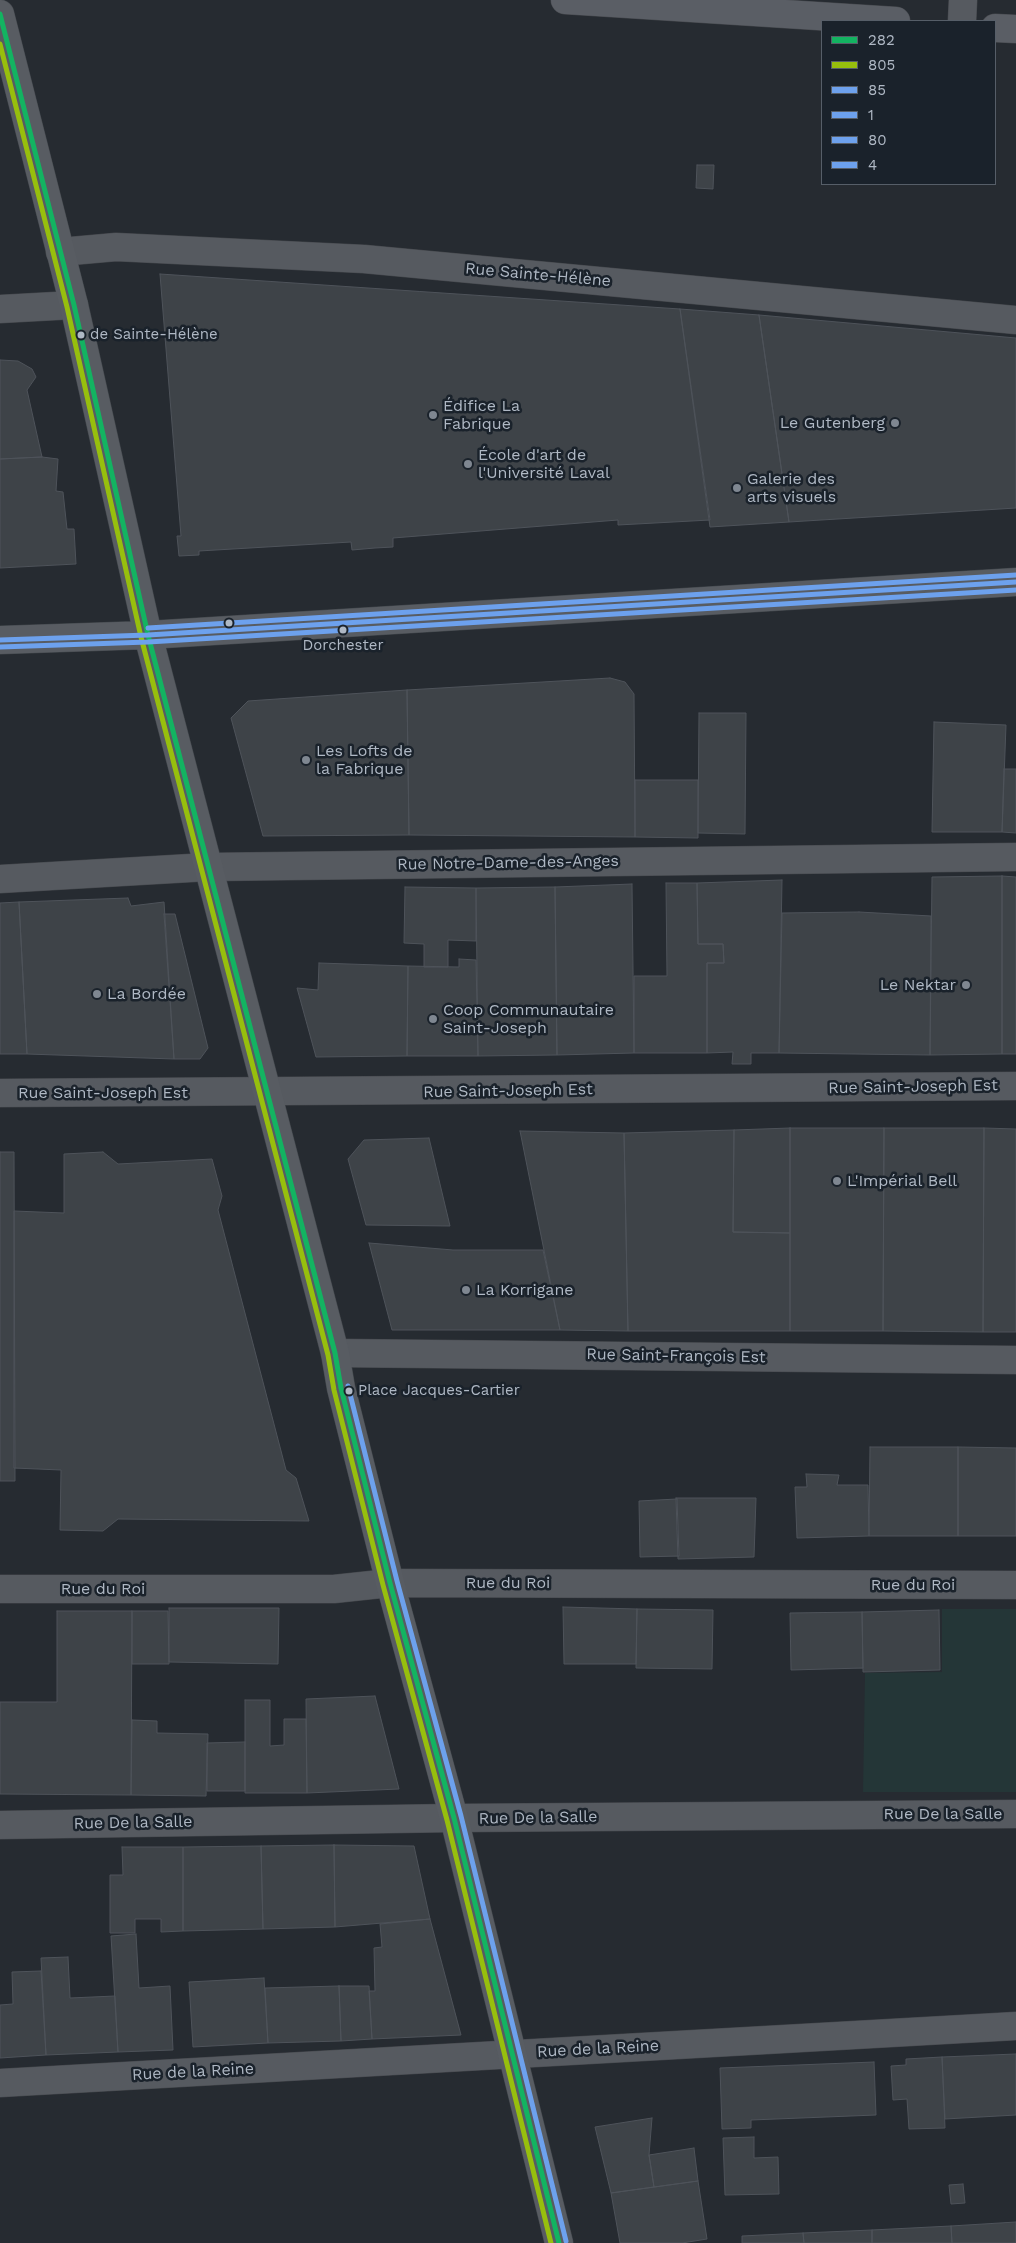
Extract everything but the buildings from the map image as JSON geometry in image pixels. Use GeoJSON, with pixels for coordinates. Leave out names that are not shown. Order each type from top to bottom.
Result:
{"type":"FeatureCollection","features":[{"type":"Feature","properties":{"kind":"main road"},"geometry":{"type":"LineString","coordinates":[[2,27],[74,304],[148,635],[335,1352],[341,1388],[390,1583],[454,1818],[559,2243]]}},
{"type":"Feature","properties":{"kind":"main road"},"geometry":{"type":"LineString","coordinates":[[0,640],[148,635],[1016,582]]}},
{"type":"Feature","properties":{"kind":"street"},"geometry":{"type":"LineString","coordinates":[[565,0],[880,20]]}},
{"type":"Feature","properties":{"kind":"street"},"geometry":{"type":"LineString","coordinates":[[962,20],[964,0]]}},
{"type":"Feature","properties":{"kind":"street"},"geometry":{"type":"LineString","coordinates":[[996,28],[1016,29]]}},
{"type":"Feature","properties":{"kind":"street","name":"Rue Sainte-Hélène"},"geometry":{"type":"LineString","coordinates":[[60,252],[116,247],[364,259],[1016,320]]}},
{"type":"Feature","properties":{"kind":"street"},"geometry":{"type":"LineString","coordinates":[[0,309],[74,304]]}},
{"type":"Feature","properties":{"kind":"street","name":"Rue Notre-Dame-des-Anges"},"geometry":{"type":"LineString","coordinates":[[0,879],[208,867],[1016,857]]}},
{"type":"Feature","properties":{"kind":"street","name":"Rue Saint-Joseph Est"},"geometry":{"type":"LineString","coordinates":[[0,1093],[1016,1086]]}},
{"type":"Feature","properties":{"kind":"street","name":"Rue Saint-François Est"},"geometry":{"type":"LineString","coordinates":[[335,1352],[1016,1360]]}},
{"type":"Feature","properties":{"kind":"street","name":"Rue du Roi"},"geometry":{"type":"LineString","coordinates":[[0,1589],[334,1589],[390,1583],[1016,1585]]}},
{"type":"Feature","properties":{"kind":"street","name":"Rue De la Salle"},"geometry":{"type":"LineString","coordinates":[[0,1825],[454,1818],[1016,1814]]}},
{"type":"Feature","properties":{"kind":"street","name":"Rue de la Reine"},"geometry":{"type":"LineString","coordinates":[[0,2083],[1016,2026]]}},
{"type":"Feature","properties":{"kind":"shaded area"},"geometry":{"type":"Polygon","coordinates":[[[942,1609],[1016,1609],[1016,1792],[863,1792],[865,1673],[942,1672],[942,1609]]]}},
{"type":"Feature","properties":{"kind":"transit line","name":"282"},"geometry":{"type":"LineString","coordinates":[[0,14],[74,305],[148,635],[335,1353],[341,1388],[390,1583],[454,1818],[559,2243]]}},
{"type":"Feature","properties":{"kind":"transit line","name":"805"},"geometry":{"type":"LineString","coordinates":[[0,44],[67,307],[141,637],[328,1355],[334,1390],[383,1585],[447,1820],[551,2243]]}},
{"type":"Feature","properties":{"kind":"transit line","name":"80"},"geometry":{"type":"LineString","coordinates":[[148,628],[1016,575]]}},
{"type":"Feature","properties":{"kind":"transit line","name":"85"},"geometry":{"type":"LineString","coordinates":[[0,640],[148,635],[1016,582]]}},
{"type":"Feature","properties":{"kind":"transit line","name":"1"},"geometry":{"type":"LineString","coordinates":[[0,647],[148,642],[1016,590]]}},
{"type":"Feature","properties":{"kind":"transit line","name":"4"},"geometry":{"type":"LineString","coordinates":[[348,1386],[397,1581],[461,1816],[566,2241]]}},
{"type":"Feature","properties":{"kind":"place","name":"de Sainte-Hélène"},"geometry":{"type":"Point","coordinates":[81,335]}},
{"type":"Feature","properties":{"kind":"place","name":"Édifice La Fabrique"},"geometry":{"type":"Point","coordinates":[433,415]}},
{"type":"Feature","properties":{"kind":"place","name":"Le Gutenberg"},"geometry":{"type":"Point","coordinates":[895,423]}},
{"type":"Feature","properties":{"kind":"place","name":"École d'art de l'Université Laval"},"geometry":{"type":"Point","coordinates":[468,464]}},
{"type":"Feature","properties":{"kind":"place","name":"Galerie des arts visuels"},"geometry":{"type":"Point","coordinates":[737,488]}},
{"type":"Feature","properties":{"kind":"place","name":"Dorchester"},"geometry":{"type":"Point","coordinates":[343,630]}},
{"type":"Feature","properties":{"kind":"place","name":"Les Lofts de la Fabrique"},"geometry":{"type":"Point","coordinates":[306,760]}},
{"type":"Feature","properties":{"kind":"place","name":"Le Nektar"},"geometry":{"type":"Point","coordinates":[966,985]}},
{"type":"Feature","properties":{"kind":"place","name":"La Bordée"},"geometry":{"type":"Point","coordinates":[97,994]}},
{"type":"Feature","properties":{"kind":"place","name":"Coop Communautaire Saint-Joseph"},"geometry":{"type":"Point","coordinates":[433,1019]}},
{"type":"Feature","properties":{"kind":"place","name":"L'Impérial Bell"},"geometry":{"type":"Point","coordinates":[837,1181]}},
{"type":"Feature","properties":{"kind":"place","name":"La Korrigane"},"geometry":{"type":"Point","coordinates":[466,1290]}},
{"type":"Feature","properties":{"kind":"place","name":"Place Jacques-Cartier"},"geometry":{"type":"Point","coordinates":[349,1391]}}]}
